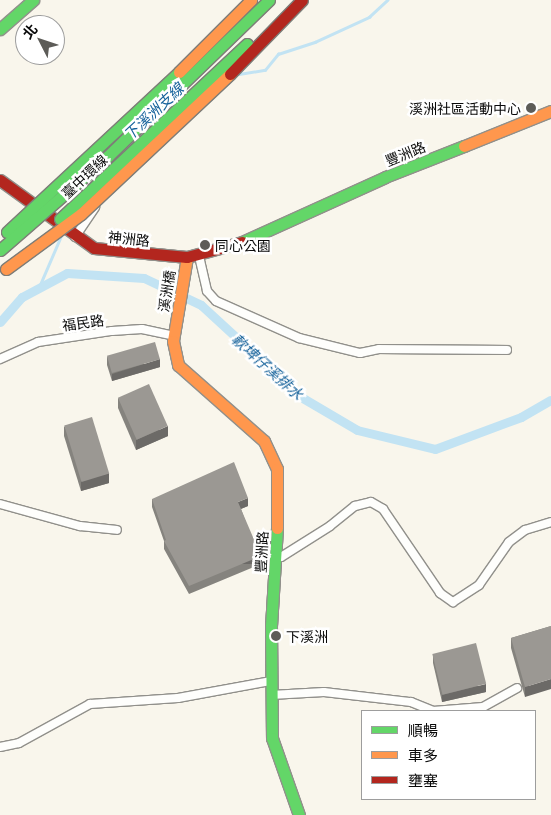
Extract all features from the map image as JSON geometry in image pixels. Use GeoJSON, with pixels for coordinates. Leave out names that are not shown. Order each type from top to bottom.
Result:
{"type":"FeatureCollection","features":[{"type":"Feature","properties":{"kind":"main road"},"geometry":{"type":"LineString","coordinates":[[0,29],[33,0]]}},
{"type":"Feature","properties":{"kind":"main road"},"geometry":{"type":"LineString","coordinates":[[0,238],[199,54],[251,0]]}},
{"type":"Feature","properties":{"kind":"main road","name":"臺中環線"},"geometry":{"type":"LineString","coordinates":[[0,250],[108,156],[269,0]]}},
{"type":"Feature","properties":{"kind":"main road","name":"臺中環線"},"geometry":{"type":"LineString","coordinates":[[290,0],[222,69],[6,269],[81,214],[224,81],[300,0]]}},
{"type":"Feature","properties":{"kind":"main road","name":"豐洲路"},"geometry":{"type":"LineString","coordinates":[[193,256],[232,247],[385,177],[551,111]]}},
{"type":"Feature","properties":{"kind":"main road","name":"神洲路"},"geometry":{"type":"LineString","coordinates":[[0,180],[88,245],[107,251],[193,256]]}},
{"type":"Feature","properties":{"kind":"main road","name":"溪洲橋"},"geometry":{"type":"LineString","coordinates":[[175,332],[185,270],[193,256]]}},
{"type":"Feature","properties":{"kind":"main road","name":"豐洲路"},"geometry":{"type":"LineString","coordinates":[[175,332],[174,353],[182,370],[264,441],[272,453],[279,478],[271,681],[273,744],[299,815]]}},
{"type":"Feature","properties":{"kind":"street"},"geometry":{"type":"LineString","coordinates":[[76,237],[95,208],[240,66],[300,0]]}},
{"type":"Feature","properties":{"kind":"street"},"geometry":{"type":"LineString","coordinates":[[193,256],[207,291],[216,301],[299,338],[360,353],[379,349],[507,350]]}},
{"type":"Feature","properties":{"kind":"street","name":"福民路"},"geometry":{"type":"LineString","coordinates":[[0,359],[38,342],[112,330],[142,329],[175,332]]}},
{"type":"Feature","properties":{"kind":"street"},"geometry":{"type":"LineString","coordinates":[[275,556],[280,557],[330,526],[359,504],[372,502],[383,509],[440,593],[454,602],[479,585],[509,542],[525,530],[551,522]]}},
{"type":"Feature","properties":{"kind":"street"},"geometry":{"type":"LineString","coordinates":[[0,504],[80,526],[118,530]]}},
{"type":"Feature","properties":{"kind":"street"},"geometry":{"type":"LineString","coordinates":[[0,747],[19,742],[90,704],[178,698],[271,681]]}},
{"type":"Feature","properties":{"kind":"street"},"geometry":{"type":"LineString","coordinates":[[445,710],[483,707],[517,688]]}},
{"type":"Feature","properties":{"kind":"street"},"geometry":{"type":"LineString","coordinates":[[272,695],[324,692],[410,702],[430,710]]}},
{"type":"Feature","properties":{"kind":"building"},"geometry":{"type":"Polygon","coordinates":[[[155,342],[160,359],[112,373],[107,356],[155,342]]]}},
{"type":"Feature","properties":{"kind":"building"},"geometry":{"type":"Polygon","coordinates":[[[149,384],[168,426],[137,440],[118,398],[149,384]]]}},
{"type":"Feature","properties":{"kind":"building"},"geometry":{"type":"Polygon","coordinates":[[[92,417],[109,473],[82,482],[64,425],[92,417]]]}},
{"type":"Feature","properties":{"kind":"building"},"geometry":{"type":"Polygon","coordinates":[[[234,462],[248,498],[238,502],[261,556],[189,586],[164,541],[166,540],[152,499],[234,462]]]}},
{"type":"Feature","properties":{"kind":"building"},"geometry":{"type":"Polygon","coordinates":[[[551,626],[551,679],[525,687],[511,638],[551,626]]]}},
{"type":"Feature","properties":{"kind":"building"},"geometry":{"type":"Polygon","coordinates":[[[476,643],[486,684],[442,695],[432,654],[476,643]]]}},
{"type":"Feature","properties":{"kind":"waterway","name":"下溪洲支線"},"geometry":{"type":"LineString","coordinates":[[239,74],[265,70],[278,54],[315,42],[369,17],[387,0]]}},
{"type":"Feature","properties":{"kind":"waterway","name":"下溪洲支線"},"geometry":{"type":"LineString","coordinates":[[39,287],[61,236]]}},
{"type":"Feature","properties":{"kind":"waterway","name":"軟埤仔溪排水"},"geometry":{"type":"LineString","coordinates":[[0,322],[22,297],[67,273],[144,278],[201,305],[301,397],[357,430],[435,449],[521,417],[551,400]]}},
{"type":"Feature","properties":{"kind":"traffic: fast"},"geometry":{"type":"LineString","coordinates":[[0,29],[33,0]]}},
{"type":"Feature","properties":{"kind":"traffic: fast"},"geometry":{"type":"LineString","coordinates":[[0,250],[108,156],[269,0]]}},
{"type":"Feature","properties":{"kind":"traffic: fast"},"geometry":{"type":"LineString","coordinates":[[60,219],[247,44]]}},
{"type":"Feature","properties":{"kind":"traffic: fast"},"geometry":{"type":"LineString","coordinates":[[7,232],[179,72]]}},
{"type":"Feature","properties":{"kind":"traffic: fast"},"geometry":{"type":"LineString","coordinates":[[242,242],[385,177],[464,146]]}},
{"type":"Feature","properties":{"kind":"traffic: fast"},"geometry":{"type":"LineString","coordinates":[[277,528],[271,625],[272,738],[299,815]]}},
{"type":"Feature","properties":{"kind":"traffic: slow"},"geometry":{"type":"LineString","coordinates":[[179,72],[251,0]]}},
{"type":"Feature","properties":{"kind":"traffic: slow"},"geometry":{"type":"LineString","coordinates":[[6,269],[81,214],[230,74]]}},
{"type":"Feature","properties":{"kind":"traffic: slow"},"geometry":{"type":"LineString","coordinates":[[464,146],[551,111]]}},
{"type":"Feature","properties":{"kind":"traffic: slow"},"geometry":{"type":"LineString","coordinates":[[187,257],[173,341],[178,365],[264,441],[277,469],[277,528]]}},
{"type":"Feature","properties":{"kind":"traffic: jam"},"geometry":{"type":"LineString","coordinates":[[230,74],[302,0]]}},
{"type":"Feature","properties":{"kind":"traffic: jam"},"geometry":{"type":"LineString","coordinates":[[0,180],[94,248],[187,257],[242,242]]}},
{"type":"Feature","properties":{"kind":"place","name":"溪洲社區活動中心"},"geometry":{"type":"Point","coordinates":[531,108]}},
{"type":"Feature","properties":{"kind":"place","name":"同心公園"},"geometry":{"type":"Point","coordinates":[205,245]}},
{"type":"Feature","properties":{"kind":"place","name":"下溪洲"},"geometry":{"type":"Point","coordinates":[276,636]}}]}
